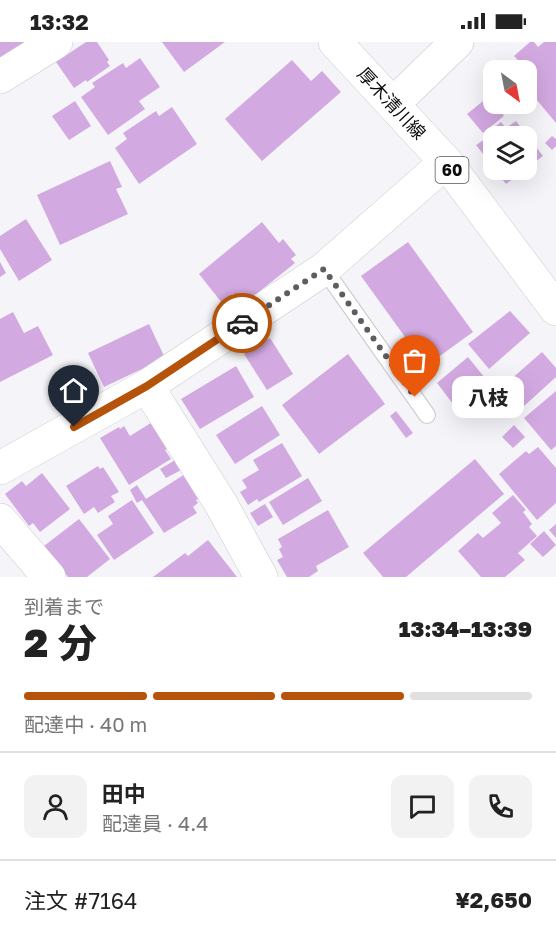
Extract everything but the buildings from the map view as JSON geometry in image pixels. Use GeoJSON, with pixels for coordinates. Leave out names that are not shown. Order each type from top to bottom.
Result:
{"type":"FeatureCollection","features":[{"type":"Feature","properties":{"kind":"street"},"geometry":{"type":"LineString","coordinates":[[0,77],[56,42]]}},
{"type":"Feature","properties":{"kind":"street","name":"厚木清川線"},"geometry":{"type":"LineString","coordinates":[[335,42],[446,162],[553,300]]}},
{"type":"Feature","properties":{"kind":"street"},"geometry":{"type":"LineString","coordinates":[[393,104],[457,42]]}},
{"type":"Feature","properties":{"kind":"street"},"geometry":{"type":"LineString","coordinates":[[0,468],[147,386],[324,269],[446,162]]}},
{"type":"Feature","properties":{"kind":"street"},"geometry":{"type":"LineString","coordinates":[[147,386],[221,504],[261,577]]}},
{"type":"Feature","properties":{"kind":"street"},"geometry":{"type":"LineString","coordinates":[[0,520],[49,577]]}},
{"type":"Feature","properties":{"kind":"lane"},"geometry":{"type":"LineString","coordinates":[[324,269],[427,415]]}},
{"type":"Feature","properties":{"kind":"way so far"},"geometry":{"type":"LineString","coordinates":[[242,323],[324,269],[415,397]]}},
{"type":"Feature","properties":{"kind":"place","name":"八枝"},"geometry":{"type":"Point","coordinates":[415,397]}},
{"type":"Feature","properties":{"kind":"route"},"geometry":{"type":"LineString","coordinates":[[74,427],[147,386],[242,323]]}}]}
